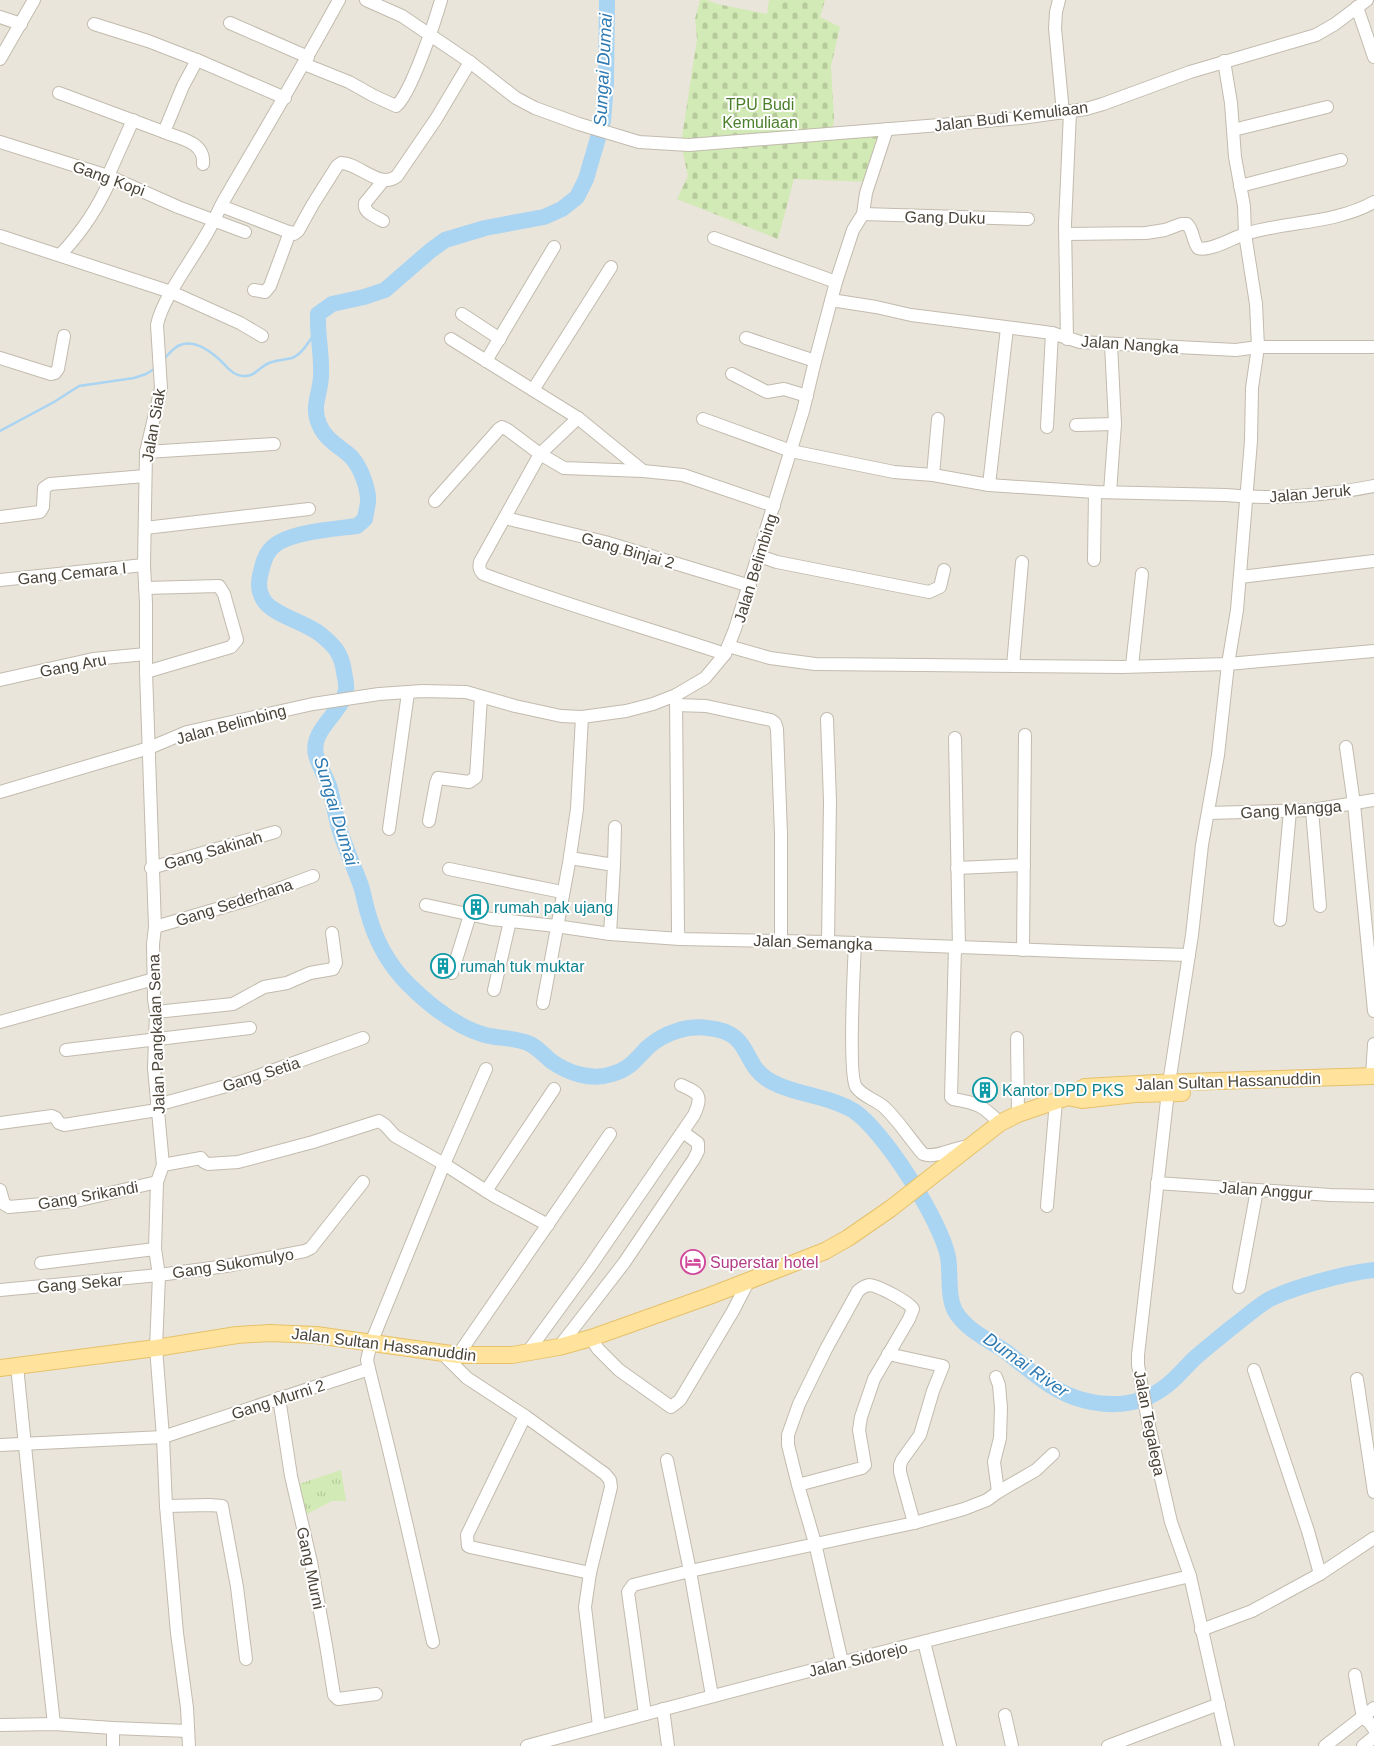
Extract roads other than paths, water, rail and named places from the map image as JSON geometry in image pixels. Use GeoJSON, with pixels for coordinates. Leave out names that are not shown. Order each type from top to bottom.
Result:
{"type":"FeatureCollection","features":[{"type":"Feature","properties":{"kind":"main road"},"geometry":{"type":"LineString","coordinates":[[970,1146],[1000,1124],[1018,1114],[1062,1099],[1082,1100],[1169,1088],[1373,1080]]}},
{"type":"Feature","properties":{"kind":"main road","name":"Jalan Sultan Hassanuddin"},"geometry":{"type":"LineString","coordinates":[[0,1368],[270,1332],[316,1335],[450,1354],[494,1356],[527,1353],[559,1347],[590,1338],[748,1282],[825,1251],[848,1238],[890,1208],[970,1146]]}},
{"type":"Feature","properties":{"kind":"street"},"geometry":{"type":"LineString","coordinates":[[0,57],[34,0]]}},
{"type":"Feature","properties":{"kind":"street","name":"Jalan Siak"},"geometry":{"type":"LineString","coordinates":[[149,748],[144,565],[145,476],[146,452],[161,388],[158,317],[306,61],[339,0]]}},
{"type":"Feature","properties":{"kind":"street","name":"Jalan Budi Kemuliaan"},"geometry":{"type":"LineString","coordinates":[[366,0],[402,16],[470,62],[501,88],[523,102],[579,124],[634,141],[689,146],[1066,112],[1103,104],[1190,72],[1316,35],[1362,4]]}},
{"type":"Feature","properties":{"kind":"street"},"geometry":{"type":"LineString","coordinates":[[230,23],[396,106],[407,89],[430,36],[441,0]]}},
{"type":"Feature","properties":{"kind":"street"},"geometry":{"type":"LineString","coordinates":[[1059,0],[1056,12],[1056,28],[1066,112],[1067,339]]}},
{"type":"Feature","properties":{"kind":"street"},"geometry":{"type":"LineString","coordinates":[[1362,4],[1374,57]]}},
{"type":"Feature","properties":{"kind":"street"},"geometry":{"type":"LineString","coordinates":[[0,17],[21,24]]}},
{"type":"Feature","properties":{"kind":"street"},"geometry":{"type":"LineString","coordinates":[[94,24],[148,41],[197,60],[284,98]]}},
{"type":"Feature","properties":{"kind":"street"},"geometry":{"type":"LineString","coordinates":[[164,132],[197,60]]}},
{"type":"Feature","properties":{"kind":"street","name":"Jalan Tegalega"},"geometry":{"type":"LineString","coordinates":[[1224,61],[1231,103],[1235,157],[1244,206],[1245,234],[1256,304],[1258,347],[1252,388],[1251,441],[1240,577],[1218,755],[1169,1088],[1138,1344],[1138,1365],[1148,1421],[1171,1522],[1190,1576],[1228,1746]]}},
{"type":"Feature","properties":{"kind":"street"},"geometry":{"type":"LineString","coordinates":[[221,206],[294,234],[298,232],[313,204],[337,166],[341,163],[351,164],[383,181],[393,180],[436,119],[470,62]]}},
{"type":"Feature","properties":{"kind":"street"},"geometry":{"type":"LineString","coordinates":[[59,92],[198,147],[204,156],[202,164]]}},
{"type":"Feature","properties":{"kind":"street"},"geometry":{"type":"LineString","coordinates":[[1233,130],[1327,107]]}},
{"type":"Feature","properties":{"kind":"street"},"geometry":{"type":"LineString","coordinates":[[60,255],[90,219],[94,208],[101,202],[109,177],[133,120]]}},
{"type":"Feature","properties":{"kind":"street","name":"Jalan Belimbing"},"geometry":{"type":"LineString","coordinates":[[0,792],[149,748],[187,732],[313,704],[379,694],[466,692],[515,706],[561,716],[582,717],[626,711],[676,700],[706,678],[726,650],[750,586],[808,396],[830,300],[853,230],[862,214],[866,193],[887,129]]}},
{"type":"Feature","properties":{"kind":"street","name":"Gang Kopi"},"geometry":{"type":"LineString","coordinates":[[0,142],[109,177],[178,207],[245,232]]}},
{"type":"Feature","properties":{"kind":"street"},"geometry":{"type":"LineString","coordinates":[[1240,186],[1341,160]]}},
{"type":"Feature","properties":{"kind":"street"},"geometry":{"type":"LineString","coordinates":[[382,220],[366,211],[364,207],[365,203],[383,181]]}},
{"type":"Feature","properties":{"kind":"street"},"geometry":{"type":"LineString","coordinates":[[1066,234],[1146,233],[1187,224],[1191,228],[1196,245],[1206,249],[1245,234],[1351,213],[1373,205]]}},
{"type":"Feature","properties":{"kind":"street","name":"Gang Duku"},"geometry":{"type":"LineString","coordinates":[[862,214],[1028,219]]}},
{"type":"Feature","properties":{"kind":"street"},"geometry":{"type":"LineString","coordinates":[[254,290],[265,292],[270,286],[290,232]]}},
{"type":"Feature","properties":{"kind":"street"},"geometry":{"type":"LineString","coordinates":[[0,236],[171,292],[240,323],[262,336]]}},
{"type":"Feature","properties":{"kind":"street"},"geometry":{"type":"LineString","coordinates":[[714,238],[836,282]]}},
{"type":"Feature","properties":{"kind":"street"},"geometry":{"type":"LineString","coordinates":[[486,361],[554,247]]}},
{"type":"Feature","properties":{"kind":"street"},"geometry":{"type":"LineString","coordinates":[[533,390],[611,267]]}},
{"type":"Feature","properties":{"kind":"street","name":"Jalan Nangka"},"geometry":{"type":"LineString","coordinates":[[830,300],[911,315],[1052,333],[1080,342],[1236,350],[1258,347],[1374,347]]}},
{"type":"Feature","properties":{"kind":"street"},"geometry":{"type":"LineString","coordinates":[[462,314],[500,339]]}},
{"type":"Feature","properties":{"kind":"street"},"geometry":{"type":"LineString","coordinates":[[989,485],[1007,328]]}},
{"type":"Feature","properties":{"kind":"street"},"geometry":{"type":"LineString","coordinates":[[1047,427],[1052,333]]}},
{"type":"Feature","properties":{"kind":"street"},"geometry":{"type":"LineString","coordinates":[[0,358],[52,374],[56,373],[64,336]]}},
{"type":"Feature","properties":{"kind":"street"},"geometry":{"type":"LineString","coordinates":[[746,338],[815,361]]}},
{"type":"Feature","properties":{"kind":"street"},"geometry":{"type":"LineString","coordinates":[[451,339],[578,418],[643,471]]}},
{"type":"Feature","properties":{"kind":"street"},"geometry":{"type":"LineString","coordinates":[[1110,344],[1114,424],[1110,492]]}},
{"type":"Feature","properties":{"kind":"street"},"geometry":{"type":"LineString","coordinates":[[732,374],[767,392],[784,389],[808,396]]}},
{"type":"Feature","properties":{"kind":"street"},"geometry":{"type":"LineString","coordinates":[[578,418],[540,454],[480,562],[479,567],[483,574],[545,597],[726,650],[815,664],[1013,666],[1228,664],[1374,651]]}},
{"type":"Feature","properties":{"kind":"street","name":"Jalan Jeruk"},"geometry":{"type":"LineString","coordinates":[[703,419],[791,451],[894,472],[933,475],[989,485],[1095,492],[1246,497],[1332,493],[1374,487]]}},
{"type":"Feature","properties":{"kind":"street"},"geometry":{"type":"LineString","coordinates":[[933,475],[938,419]]}},
{"type":"Feature","properties":{"kind":"street"},"geometry":{"type":"LineString","coordinates":[[1076,424],[1114,424]]}},
{"type":"Feature","properties":{"kind":"street"},"geometry":{"type":"LineString","coordinates":[[435,502],[500,428],[506,428],[540,454],[566,469],[643,471],[688,476],[774,506]]}},
{"type":"Feature","properties":{"kind":"street"},"geometry":{"type":"LineString","coordinates":[[146,452],[274,444]]}},
{"type":"Feature","properties":{"kind":"street"},"geometry":{"type":"LineString","coordinates":[[0,517],[40,512],[44,507],[44,488],[50,484],[145,476]]}},
{"type":"Feature","properties":{"kind":"street"},"geometry":{"type":"LineString","coordinates":[[1094,560],[1095,492]]}},
{"type":"Feature","properties":{"kind":"street"},"geometry":{"type":"LineString","coordinates":[[145,528],[309,509]]}},
{"type":"Feature","properties":{"kind":"street","name":"Gang Binjai 2"},"geometry":{"type":"LineString","coordinates":[[504,518],[605,542],[750,586]]}},
{"type":"Feature","properties":{"kind":"street"},"geometry":{"type":"LineString","coordinates":[[759,556],[787,564],[929,592],[940,587],[944,570]]}},
{"type":"Feature","properties":{"kind":"street"},"geometry":{"type":"LineString","coordinates":[[1240,577],[1374,561]]}},
{"type":"Feature","properties":{"kind":"street"},"geometry":{"type":"LineString","coordinates":[[1013,666],[1022,562]]}},
{"type":"Feature","properties":{"kind":"street","name":"Gang Cemara I"},"geometry":{"type":"LineString","coordinates":[[0,580],[144,565]]}},
{"type":"Feature","properties":{"kind":"street"},"geometry":{"type":"LineString","coordinates":[[1132,666],[1142,574]]}},
{"type":"Feature","properties":{"kind":"street"},"geometry":{"type":"LineString","coordinates":[[145,588],[220,586],[237,640],[231,647],[146,672]]}},
{"type":"Feature","properties":{"kind":"street","name":"Gang Aru"},"geometry":{"type":"LineString","coordinates":[[0,680],[93,659],[146,654]]}},
{"type":"Feature","properties":{"kind":"street"},"geometry":{"type":"LineString","coordinates":[[389,829],[408,693]]}},
{"type":"Feature","properties":{"kind":"street"},"geometry":{"type":"LineString","coordinates":[[429,821],[438,778],[469,782],[476,776],[481,697]]}},
{"type":"Feature","properties":{"kind":"street"},"geometry":{"type":"LineString","coordinates":[[680,939],[678,932],[676,700],[771,720],[775,723],[780,782],[781,941]]}},
{"type":"Feature","properties":{"kind":"street"},"geometry":{"type":"LineString","coordinates":[[543,1003],[562,892],[570,858],[577,809],[582,717]]}},
{"type":"Feature","properties":{"kind":"street"},"geometry":{"type":"LineString","coordinates":[[827,719],[830,801],[828,942]]}},
{"type":"Feature","properties":{"kind":"street"},"geometry":{"type":"LineString","coordinates":[[1023,950],[1024,735]]}},
{"type":"Feature","properties":{"kind":"street"},"geometry":{"type":"LineString","coordinates":[[955,738],[958,846],[957,948],[951,1097],[953,1100],[974,1103],[986,1109],[1000,1124]]}},
{"type":"Feature","properties":{"kind":"street"},"geometry":{"type":"LineString","coordinates":[[1346,747],[1354,804],[1374,1011]]}},
{"type":"Feature","properties":{"kind":"street","name":"Jalan Pangkalan Sena"},"geometry":{"type":"LineString","coordinates":[[149,748],[155,927],[153,944],[156,1012],[154,1084],[164,1165],[157,1182],[155,1249],[159,1275],[156,1348],[166,1506],[177,1633],[187,1708],[189,1746]]}},
{"type":"Feature","properties":{"kind":"street","name":"Gang Mangga"},"geometry":{"type":"LineString","coordinates":[[1208,813],[1312,810],[1374,800]]}},
{"type":"Feature","properties":{"kind":"street"},"geometry":{"type":"LineString","coordinates":[[1312,810],[1320,906]]}},
{"type":"Feature","properties":{"kind":"street"},"geometry":{"type":"LineString","coordinates":[[1280,920],[1290,811]]}},
{"type":"Feature","properties":{"kind":"street"},"geometry":{"type":"LineString","coordinates":[[610,934],[615,827]]}},
{"type":"Feature","properties":{"kind":"street","name":"Gang Sakinah"},"geometry":{"type":"LineString","coordinates":[[152,868],[275,832]]}},
{"type":"Feature","properties":{"kind":"street"},"geometry":{"type":"LineString","coordinates":[[570,858],[614,865]]}},
{"type":"Feature","properties":{"kind":"street"},"geometry":{"type":"LineString","coordinates":[[957,868],[1024,865]]}},
{"type":"Feature","properties":{"kind":"street"},"geometry":{"type":"LineString","coordinates":[[449,869],[562,892]]}},
{"type":"Feature","properties":{"kind":"street","name":"Gang Sederhana"},"geometry":{"type":"LineString","coordinates":[[155,927],[251,900],[313,876]]}},
{"type":"Feature","properties":{"kind":"street","name":"Jalan Semangka"},"geometry":{"type":"LineString","coordinates":[[426,905],[490,919],[610,934],[680,939],[828,942],[1189,955]]}},
{"type":"Feature","properties":{"kind":"street"},"geometry":{"type":"LineString","coordinates":[[452,973],[470,915]]}},
{"type":"Feature","properties":{"kind":"street"},"geometry":{"type":"LineString","coordinates":[[494,990],[510,920]]}},
{"type":"Feature","properties":{"kind":"street"},"geometry":{"type":"LineString","coordinates":[[156,1012],[232,1004],[264,987],[287,983],[310,974],[333,969],[336,963],[332,933]]}},
{"type":"Feature","properties":{"kind":"street"},"geometry":{"type":"LineString","coordinates":[[855,943],[852,1050],[853,1078],[857,1090],[883,1107],[898,1122],[923,1154],[934,1156],[952,1149],[970,1146]]}},
{"type":"Feature","properties":{"kind":"street"},"geometry":{"type":"LineString","coordinates":[[0,1022],[154,979]]}},
{"type":"Feature","properties":{"kind":"street"},"geometry":{"type":"LineString","coordinates":[[66,1050],[250,1028]]}},
{"type":"Feature","properties":{"kind":"street","name":"Gang Setia"},"geometry":{"type":"LineString","coordinates":[[0,1123],[52,1116],[64,1125],[157,1108],[241,1082],[363,1038]]}},
{"type":"Feature","properties":{"kind":"street"},"geometry":{"type":"LineString","coordinates":[[1017,1038],[1018,1114]]}},
{"type":"Feature","properties":{"kind":"street"},"geometry":{"type":"LineString","coordinates":[[1373,1080],[1374,1044]]}},
{"type":"Feature","properties":{"kind":"street"},"geometry":{"type":"LineString","coordinates":[[434,1642],[368,1360],[371,1343],[444,1164],[486,1069]]}},
{"type":"Feature","properties":{"kind":"street"},"geometry":{"type":"LineString","coordinates":[[527,1353],[591,1265],[694,1115],[699,1100],[696,1092],[681,1084]]}},
{"type":"Feature","properties":{"kind":"street"},"geometry":{"type":"LineString","coordinates":[[486,1191],[554,1089]]}},
{"type":"Feature","properties":{"kind":"street"},"geometry":{"type":"LineString","coordinates":[[1047,1206],[1062,1099]]}},
{"type":"Feature","properties":{"kind":"street"},"geometry":{"type":"LineString","coordinates":[[164,1165],[201,1158],[208,1164],[238,1162],[313,1142],[379,1121],[395,1136],[548,1226]]}},
{"type":"Feature","properties":{"kind":"street"},"geometry":{"type":"LineString","coordinates":[[559,1347],[624,1263],[694,1159],[698,1151],[698,1143],[683,1132]]}},
{"type":"Feature","properties":{"kind":"street"},"geometry":{"type":"LineString","coordinates":[[599,1726],[585,1607],[590,1573],[611,1487],[610,1480],[605,1474],[525,1416],[467,1378],[450,1354],[548,1226],[610,1134]]}},
{"type":"Feature","properties":{"kind":"street","name":"Gang Srikandi"},"geometry":{"type":"LineString","coordinates":[[0,1190],[4,1204],[9,1207],[76,1201],[157,1182]]}},
{"type":"Feature","properties":{"kind":"street","name":"Gang Sukomulyo"},"geometry":{"type":"LineString","coordinates":[[159,1275],[226,1266],[311,1248],[363,1182]]}},
{"type":"Feature","properties":{"kind":"street","name":"Jalan Anggur"},"geometry":{"type":"LineString","coordinates":[[1158,1183],[1374,1196]]}},
{"type":"Feature","properties":{"kind":"street"},"geometry":{"type":"LineString","coordinates":[[1239,1288],[1257,1190]]}},
{"type":"Feature","properties":{"kind":"street"},"geometry":{"type":"LineString","coordinates":[[41,1263],[155,1249]]}},
{"type":"Feature","properties":{"kind":"street","name":"Gang Sekar"},"geometry":{"type":"LineString","coordinates":[[0,1290],[159,1275]]}},
{"type":"Feature","properties":{"kind":"street"},"geometry":{"type":"LineString","coordinates":[[590,1338],[618,1370],[671,1407],[680,1400],[748,1282]]}},
{"type":"Feature","properties":{"kind":"street"},"geometry":{"type":"LineString","coordinates":[[798,1484],[864,1467],[866,1463],[859,1430],[861,1417],[874,1379],[913,1309],[908,1303],[877,1287],[866,1286],[858,1291],[826,1349],[799,1404],[789,1431],[788,1445],[798,1484],[815,1543],[842,1662]]}},
{"type":"Feature","properties":{"kind":"street"},"geometry":{"type":"LineString","coordinates":[[888,1354],[943,1366],[920,1435],[900,1466],[914,1523]]}},
{"type":"Feature","properties":{"kind":"street"},"geometry":{"type":"LineString","coordinates":[[17,1366],[54,1724]]}},
{"type":"Feature","properties":{"kind":"street","name":"Gang Murni 2"},"geometry":{"type":"LineString","coordinates":[[0,1445],[163,1437],[369,1369]]}},
{"type":"Feature","properties":{"kind":"street"},"geometry":{"type":"LineString","coordinates":[[1254,1370],[1308,1531],[1320,1574]]}},
{"type":"Feature","properties":{"kind":"street"},"geometry":{"type":"LineString","coordinates":[[996,1377],[999,1385],[1001,1408],[1000,1438],[994,1462],[998,1492]]}},
{"type":"Feature","properties":{"kind":"street"},"geometry":{"type":"LineString","coordinates":[[1358,1379],[1374,1492]]}},
{"type":"Feature","properties":{"kind":"street","name":"Gang Murni"},"geometry":{"type":"LineString","coordinates":[[279,1398],[291,1476],[311,1562],[334,1695],[338,1699],[376,1694]]}},
{"type":"Feature","properties":{"kind":"street"},"geometry":{"type":"LineString","coordinates":[[525,1416],[467,1535],[468,1546],[590,1573]]}},
{"type":"Feature","properties":{"kind":"street"},"geometry":{"type":"LineString","coordinates":[[644,1714],[628,1592],[633,1585],[815,1543],[914,1523],[964,1509],[988,1500],[1036,1470],[1054,1454]]}},
{"type":"Feature","properties":{"kind":"street"},"geometry":{"type":"LineString","coordinates":[[667,1460],[690,1571],[712,1696]]}},
{"type":"Feature","properties":{"kind":"street"},"geometry":{"type":"LineString","coordinates":[[166,1506],[222,1506],[237,1587],[246,1658]]}},
{"type":"Feature","properties":{"kind":"street"},"geometry":{"type":"LineString","coordinates":[[1201,1630],[1252,1611],[1320,1574],[1374,1538]]}},
{"type":"Feature","properties":{"kind":"street","name":"Jalan Sidorejo"},"geometry":{"type":"LineString","coordinates":[[527,1746],[842,1662],[1190,1576]]}},
{"type":"Feature","properties":{"kind":"street"},"geometry":{"type":"LineString","coordinates":[[924,1642],[950,1746]]}},
{"type":"Feature","properties":{"kind":"street"},"geometry":{"type":"LineString","coordinates":[[1355,1675],[1363,1718],[1374,1729]]}},
{"type":"Feature","properties":{"kind":"street"},"geometry":{"type":"LineString","coordinates":[[1108,1746],[1219,1704]]}},
{"type":"Feature","properties":{"kind":"street"},"geometry":{"type":"LineString","coordinates":[[1325,1746],[1374,1708]]}},
{"type":"Feature","properties":{"kind":"street"},"geometry":{"type":"LineString","coordinates":[[663,1709],[668,1746]]}},
{"type":"Feature","properties":{"kind":"street"},"geometry":{"type":"LineString","coordinates":[[1005,1715],[1012,1746]]}},
{"type":"Feature","properties":{"kind":"street"},"geometry":{"type":"LineString","coordinates":[[0,1725],[54,1724],[188,1731]]}},
{"type":"Feature","properties":{"kind":"street"},"geometry":{"type":"LineString","coordinates":[[112,1746],[113,1728]]}},
{"type":"Feature","properties":{"kind":"street"},"geometry":{"type":"LineString","coordinates":[[1363,1746],[1374,1737]]}},
{"type":"Feature","properties":{"kind":"waterway","name":"Sungai Dumai"},"geometry":{"type":"LineString","coordinates":[[607,0],[606,84],[603,121],[586,179],[577,197],[562,209],[544,217],[485,228],[445,240],[385,290],[332,304],[318,314],[321,382],[316,405],[317,417],[325,434],[352,458],[361,473],[368,496],[365,519],[357,526],[310,532],[297,535],[277,544],[270,550],[265,559],[259,586],[263,599],[270,607],[320,634],[333,646],[341,660],[346,690],[339,707],[318,737],[315,746],[316,755],[329,785],[339,829],[361,886],[371,923],[389,960],[401,977],[416,992],[454,1021],[485,1035],[519,1040],[530,1044],[551,1061],[580,1075],[596,1077],[618,1072],[628,1067],[654,1042],[668,1034],[684,1029],[708,1028],[732,1035],[739,1041],[753,1064],[767,1079],[787,1088],[833,1102],[854,1111],[880,1137],[895,1156],[935,1222],[948,1257],[951,1298],[955,1311],[960,1318],[971,1329],[1005,1351],[1042,1380],[1072,1397],[1103,1404],[1124,1404],[1153,1395],[1167,1386],[1204,1350],[1268,1300],[1320,1281],[1374,1270]]}},
{"type":"Feature","properties":{"kind":"waterway"},"geometry":{"type":"LineString","coordinates":[[163,360],[178,346],[192,344],[210,352],[235,374],[247,376],[269,363],[296,356],[303,350],[317,330]]}},
{"type":"Feature","properties":{"kind":"waterway"},"geometry":{"type":"LineString","coordinates":[[0,431],[54,402],[79,386],[134,378],[156,368]]}},
{"type":"Feature","properties":{"kind":"place","name":"rumah pak ujang"},"geometry":{"type":"Point","coordinates":[476,907]}},
{"type":"Feature","properties":{"kind":"place","name":"rumah tuk muktar"},"geometry":{"type":"Point","coordinates":[443,966]}},
{"type":"Feature","properties":{"kind":"place","name":"Kantor DPD PKS"},"geometry":{"type":"Point","coordinates":[985,1090]}},
{"type":"Feature","properties":{"kind":"place","name":"Superstar hotel"},"geometry":{"type":"Point","coordinates":[693,1262]}},
{"type":"Feature","properties":{"kind":"park label","name":"TPU Budi Kemuliaan"},"geometry":{"type":"Point","coordinates":[760,113]}},
{"type":"Feature","properties":{"kind":"water label","name":"Dumai River"},"geometry":{"type":"Point","coordinates":[1026,1365]}}]}
